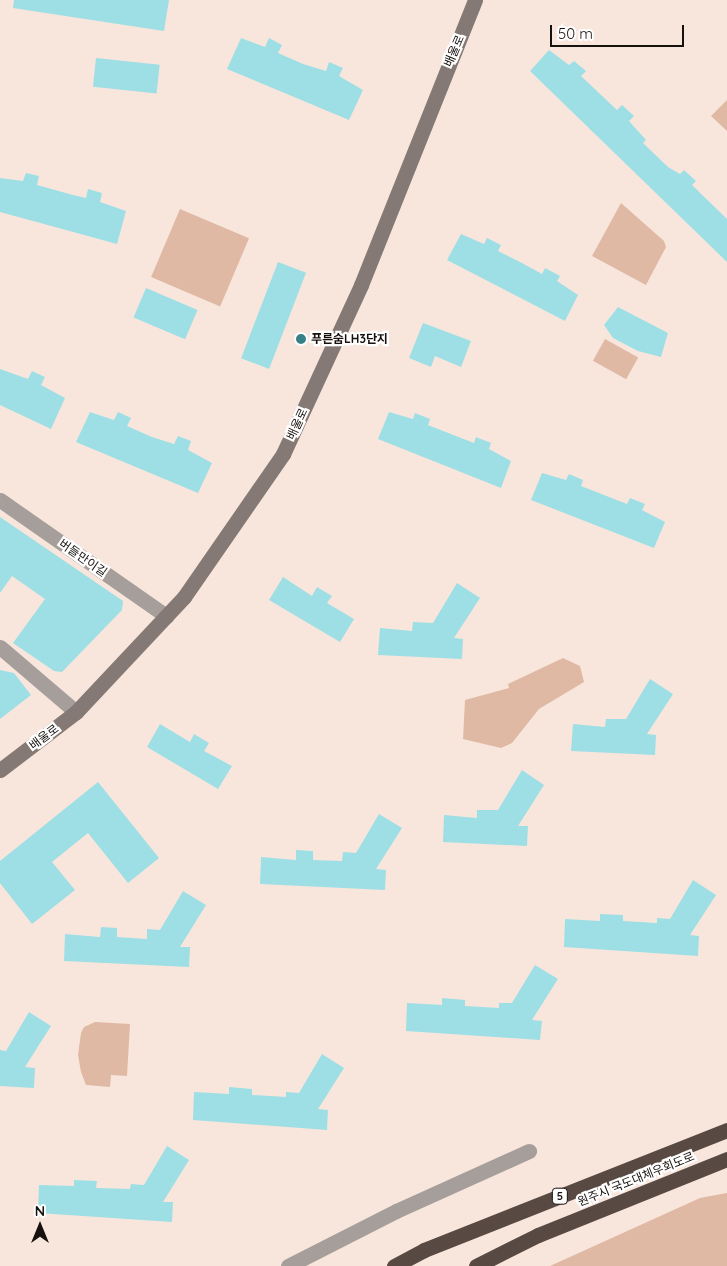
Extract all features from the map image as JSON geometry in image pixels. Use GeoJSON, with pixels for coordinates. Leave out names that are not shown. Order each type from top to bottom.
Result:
{"type":"FeatureCollection","features":[{"type":"Feature","properties":{"kind":"highway","name":"5"},"geometry":{"type":"LineString","coordinates":[[394,1266],[424,1250],[727,1130]]}},
{"type":"Feature","properties":{"kind":"highway","name":"원주시 국도대체우회도로"},"geometry":{"type":"LineString","coordinates":[[476,1266],[538,1235],[727,1159]]}},
{"type":"Feature","properties":{"kind":"street","name":"배울로"},"geometry":{"type":"LineString","coordinates":[[0,770],[76,712],[166,616],[238,523],[283,454],[361,285],[475,0]]}},
{"type":"Feature","properties":{"kind":"street","name":"버들만이길"},"geometry":{"type":"LineString","coordinates":[[0,500],[166,616]]}},
{"type":"Feature","properties":{"kind":"street"},"geometry":{"type":"LineString","coordinates":[[1,649],[76,712]]}},
{"type":"Feature","properties":{"kind":"street"},"geometry":{"type":"LineString","coordinates":[[288,1266],[396,1211],[529,1151]]}},
{"type":"Feature","properties":{"kind":"shaded area"},"geometry":{"type":"Polygon","coordinates":[[[727,100],[727,131],[711,116],[727,100]]]}},
{"type":"Feature","properties":{"kind":"shaded area"},"geometry":{"type":"Polygon","coordinates":[[[621,203],[664,241],[666,247],[646,285],[592,256],[621,203]]]}},
{"type":"Feature","properties":{"kind":"shaded area"},"geometry":{"type":"Polygon","coordinates":[[[180,209],[249,238],[220,306],[151,277],[180,209]]]}},
{"type":"Feature","properties":{"kind":"shaded area"},"geometry":{"type":"Polygon","coordinates":[[[605,339],[638,357],[626,379],[593,361],[605,339]]]}},
{"type":"Feature","properties":{"kind":"shaded area"},"geometry":{"type":"Polygon","coordinates":[[[563,658],[580,666],[584,682],[539,709],[512,743],[501,748],[463,739],[465,700],[509,688],[508,684],[563,658]]]}},
{"type":"Feature","properties":{"kind":"shaded area"},"geometry":{"type":"Polygon","coordinates":[[[95,1022],[130,1024],[127,1076],[111,1075],[110,1087],[86,1085],[81,1072],[78,1055],[81,1033],[84,1027],[95,1022]]]}},
{"type":"Feature","properties":{"kind":"shaded area"},"geometry":{"type":"Polygon","coordinates":[[[727,1193],[727,1266],[550,1266],[700,1198],[727,1193]]]}},
{"type":"Feature","properties":{"kind":"building"},"geometry":{"type":"Polygon","coordinates":[[[14,0],[169,0],[164,31],[13,8],[14,0]]]}},
{"type":"Feature","properties":{"kind":"building"},"geometry":{"type":"Polygon","coordinates":[[[241,38],[265,47],[269,38],[282,45],[278,53],[303,64],[326,71],[329,62],[343,68],[339,76],[363,90],[349,120],[227,69],[241,38]]]}},
{"type":"Feature","properties":{"kind":"building"},"geometry":{"type":"Polygon","coordinates":[[[549,50],[569,65],[574,61],[586,71],[581,76],[617,110],[622,105],[634,116],[629,121],[646,140],[643,143],[668,167],[680,174],[684,170],[696,181],[692,185],[727,219],[727,262],[530,71],[549,50]]]}},
{"type":"Feature","properties":{"kind":"building"},"geometry":{"type":"Polygon","coordinates":[[[96,58],[160,65],[157,94],[93,87],[96,58]]]}},
{"type":"Feature","properties":{"kind":"building"},"geometry":{"type":"Polygon","coordinates":[[[26,173],[39,176],[37,185],[73,195],[86,198],[88,189],[102,193],[100,202],[126,211],[117,244],[0,212],[0,178],[23,181],[26,173]]]}},
{"type":"Feature","properties":{"kind":"building"},"geometry":{"type":"Polygon","coordinates":[[[461,234],[484,244],[487,238],[501,245],[498,251],[542,274],[545,268],[560,276],[557,281],[578,295],[565,321],[447,260],[461,234]]]}},
{"type":"Feature","properties":{"kind":"building"},"geometry":{"type":"Polygon","coordinates":[[[278,262],[306,273],[269,369],[241,358],[278,262]]]}},
{"type":"Feature","properties":{"kind":"building"},"geometry":{"type":"Polygon","coordinates":[[[146,288],[198,310],[185,339],[133,317],[146,288]]]}},
{"type":"Feature","properties":{"kind":"building"},"geometry":{"type":"Polygon","coordinates":[[[618,307],[668,333],[661,357],[638,351],[613,338],[604,325],[618,307]]]}},
{"type":"Feature","properties":{"kind":"building"},"geometry":{"type":"Polygon","coordinates":[[[423,323],[471,341],[461,367],[435,356],[431,367],[409,358],[423,323]]]}},
{"type":"Feature","properties":{"kind":"building"},"geometry":{"type":"Polygon","coordinates":[[[0,369],[28,379],[32,371],[45,377],[41,385],[65,398],[51,429],[0,405],[0,369]]]}},
{"type":"Feature","properties":{"kind":"building"},"geometry":{"type":"Polygon","coordinates":[[[90,412],[114,420],[118,412],[131,418],[127,426],[152,437],[174,444],[178,436],[191,441],[188,450],[212,463],[198,493],[76,442],[90,412]]]}},
{"type":"Feature","properties":{"kind":"building"},"geometry":{"type":"Polygon","coordinates":[[[389,412],[413,419],[415,413],[430,419],[428,425],[474,443],[476,437],[491,443],[489,449],[511,461],[501,488],[378,439],[389,412]]]}},
{"type":"Feature","properties":{"kind":"building"},"geometry":{"type":"Polygon","coordinates":[[[542,473],[566,480],[569,474],[583,480],[581,486],[627,504],[630,498],[645,504],[642,510],[665,522],[654,548],[531,500],[542,473]]]}},
{"type":"Feature","properties":{"kind":"building"},"geometry":{"type":"Polygon","coordinates":[[[0,517],[123,601],[122,610],[62,672],[54,671],[13,643],[45,599],[12,576],[0,593],[0,517]]]}},
{"type":"Feature","properties":{"kind":"building"},"geometry":{"type":"Polygon","coordinates":[[[283,577],[312,596],[317,587],[332,596],[327,603],[354,619],[340,642],[269,600],[283,577]]]}},
{"type":"Feature","properties":{"kind":"building"},"geometry":{"type":"Polygon","coordinates":[[[457,583],[480,598],[454,638],[463,639],[462,659],[378,655],[380,628],[412,631],[413,622],[433,623],[457,583]]]}},
{"type":"Feature","properties":{"kind":"building"},"geometry":{"type":"Polygon","coordinates":[[[0,670],[14,673],[31,695],[0,719],[0,670]]]}},
{"type":"Feature","properties":{"kind":"building"},"geometry":{"type":"Polygon","coordinates":[[[650,679],[673,694],[647,734],[656,735],[655,755],[571,751],[573,724],[605,727],[606,719],[626,719],[650,679]]]}},
{"type":"Feature","properties":{"kind":"building"},"geometry":{"type":"Polygon","coordinates":[[[160,724],[190,742],[194,734],[209,743],[204,751],[232,766],[218,789],[147,747],[160,724]]]}},
{"type":"Feature","properties":{"kind":"building"},"geometry":{"type":"Polygon","coordinates":[[[522,770],[544,785],[518,826],[528,826],[527,846],[443,842],[444,815],[477,818],[477,810],[498,810],[522,770]]]}},
{"type":"Feature","properties":{"kind":"building"},"geometry":{"type":"Polygon","coordinates":[[[98,782],[159,858],[128,883],[88,833],[52,862],[75,890],[32,924],[0,883],[0,861],[98,782]]]}},
{"type":"Feature","properties":{"kind":"building"},"geometry":{"type":"Polygon","coordinates":[[[379,814],[402,828],[376,869],[386,870],[385,890],[260,884],[261,857],[296,860],[296,850],[313,851],[313,860],[342,861],[343,852],[356,853],[379,814]]]}},
{"type":"Feature","properties":{"kind":"building"},"geometry":{"type":"Polygon","coordinates":[[[693,880],[716,895],[690,935],[699,936],[698,956],[564,947],[565,919],[600,921],[600,914],[623,915],[623,921],[657,923],[657,918],[670,919],[693,880]]]}},
{"type":"Feature","properties":{"kind":"building"},"geometry":{"type":"Polygon","coordinates":[[[183,891],[206,905],[180,947],[190,947],[189,967],[64,961],[65,934],[100,937],[101,927],[117,928],[117,937],[147,939],[147,929],[160,930],[183,891]]]}},
{"type":"Feature","properties":{"kind":"building"},"geometry":{"type":"Polygon","coordinates":[[[535,965],[558,979],[532,1020],[542,1021],[540,1040],[406,1031],[407,1003],[442,1005],[442,998],[465,1000],[465,1006],[499,1008],[499,1003],[512,1003],[535,965]]]}},
{"type":"Feature","properties":{"kind":"building"},"geometry":{"type":"Polygon","coordinates":[[[29,1012],[51,1026],[25,1067],[35,1068],[34,1088],[0,1086],[0,1050],[6,1051],[29,1012]]]}},
{"type":"Feature","properties":{"kind":"building"},"geometry":{"type":"Polygon","coordinates":[[[322,1054],[344,1068],[318,1109],[328,1110],[327,1130],[193,1120],[194,1092],[229,1094],[229,1087],[252,1089],[252,1095],[286,1097],[286,1092],[299,1093],[322,1054]]]}},
{"type":"Feature","properties":{"kind":"building"},"geometry":{"type":"Polygon","coordinates":[[[167,1146],[189,1160],[163,1202],[173,1202],[172,1222],[38,1213],[39,1185],[74,1186],[74,1180],[97,1181],[96,1188],[130,1189],[131,1184],[144,1185],[167,1146]]]}},
{"type":"Feature","properties":{"kind":"place","name":"푸른숨LH3단지"},"geometry":{"type":"Point","coordinates":[301,339]}}]}
